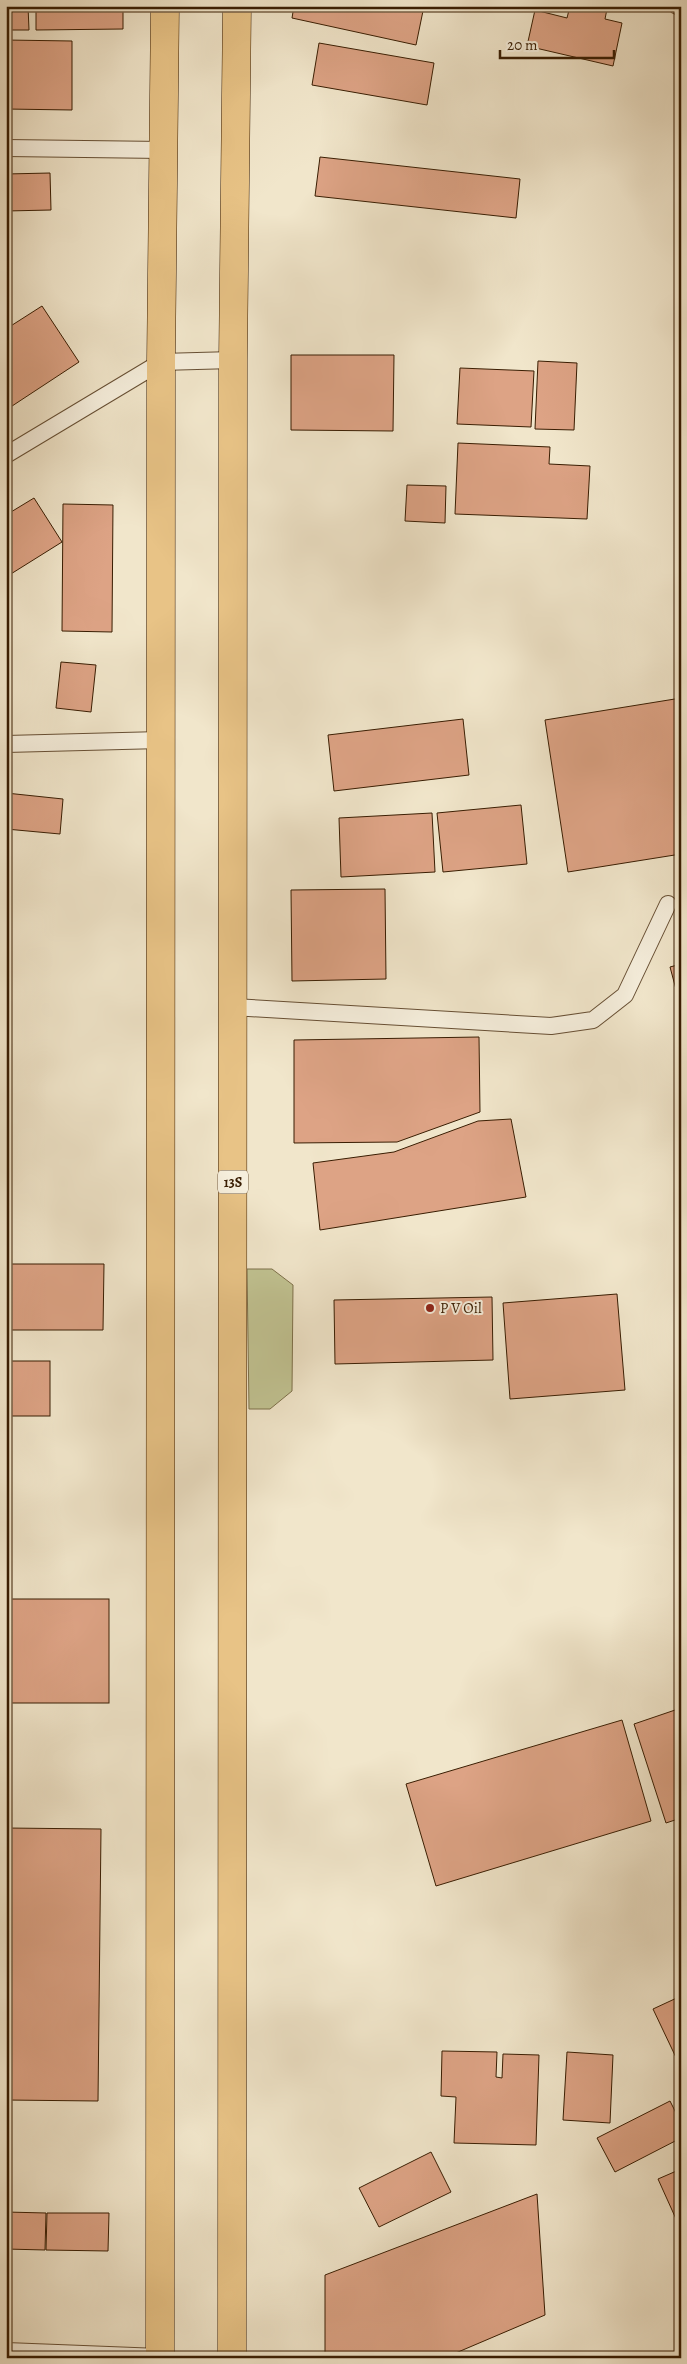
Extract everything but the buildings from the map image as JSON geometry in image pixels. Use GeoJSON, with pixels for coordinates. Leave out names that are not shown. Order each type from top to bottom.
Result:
{"type":"FeatureCollection","features":[{"type":"Feature","properties":{"kind":"highway"},"geometry":{"type":"LineString","coordinates":[[160,2357],[161,362],[165,6]]}},
{"type":"Feature","properties":{"kind":"highway","name":"13S"},"geometry":{"type":"LineString","coordinates":[[232,2358],[233,360],[237,6]]}},
{"type":"Feature","properties":{"kind":"lane"},"geometry":{"type":"LineString","coordinates":[[6,148],[163,150]]}},
{"type":"Feature","properties":{"kind":"lane"},"geometry":{"type":"LineString","coordinates":[[6,455],[161,362],[233,360]]}},
{"type":"Feature","properties":{"kind":"lane"},"geometry":{"type":"LineString","coordinates":[[6,744],[161,740]]}},
{"type":"Feature","properties":{"kind":"lane"},"geometry":{"type":"LineString","coordinates":[[233,1007],[551,1026],[594,1020],[625,995],[668,904]]}},
{"type":"Feature","properties":{"kind":"lane"},"geometry":{"type":"LineString","coordinates":[[6,2350],[160,2357]]}},
{"type":"Feature","properties":{"kind":"green space"},"geometry":{"type":"Polygon","coordinates":[[[247,1269],[272,1269],[293,1285],[292,1391],[270,1409],[249,1409],[247,1269]]]}},
{"type":"Feature","properties":{"kind":"place","name":"P V Oil"},"geometry":{"type":"Point","coordinates":[430,1308]}}]}
